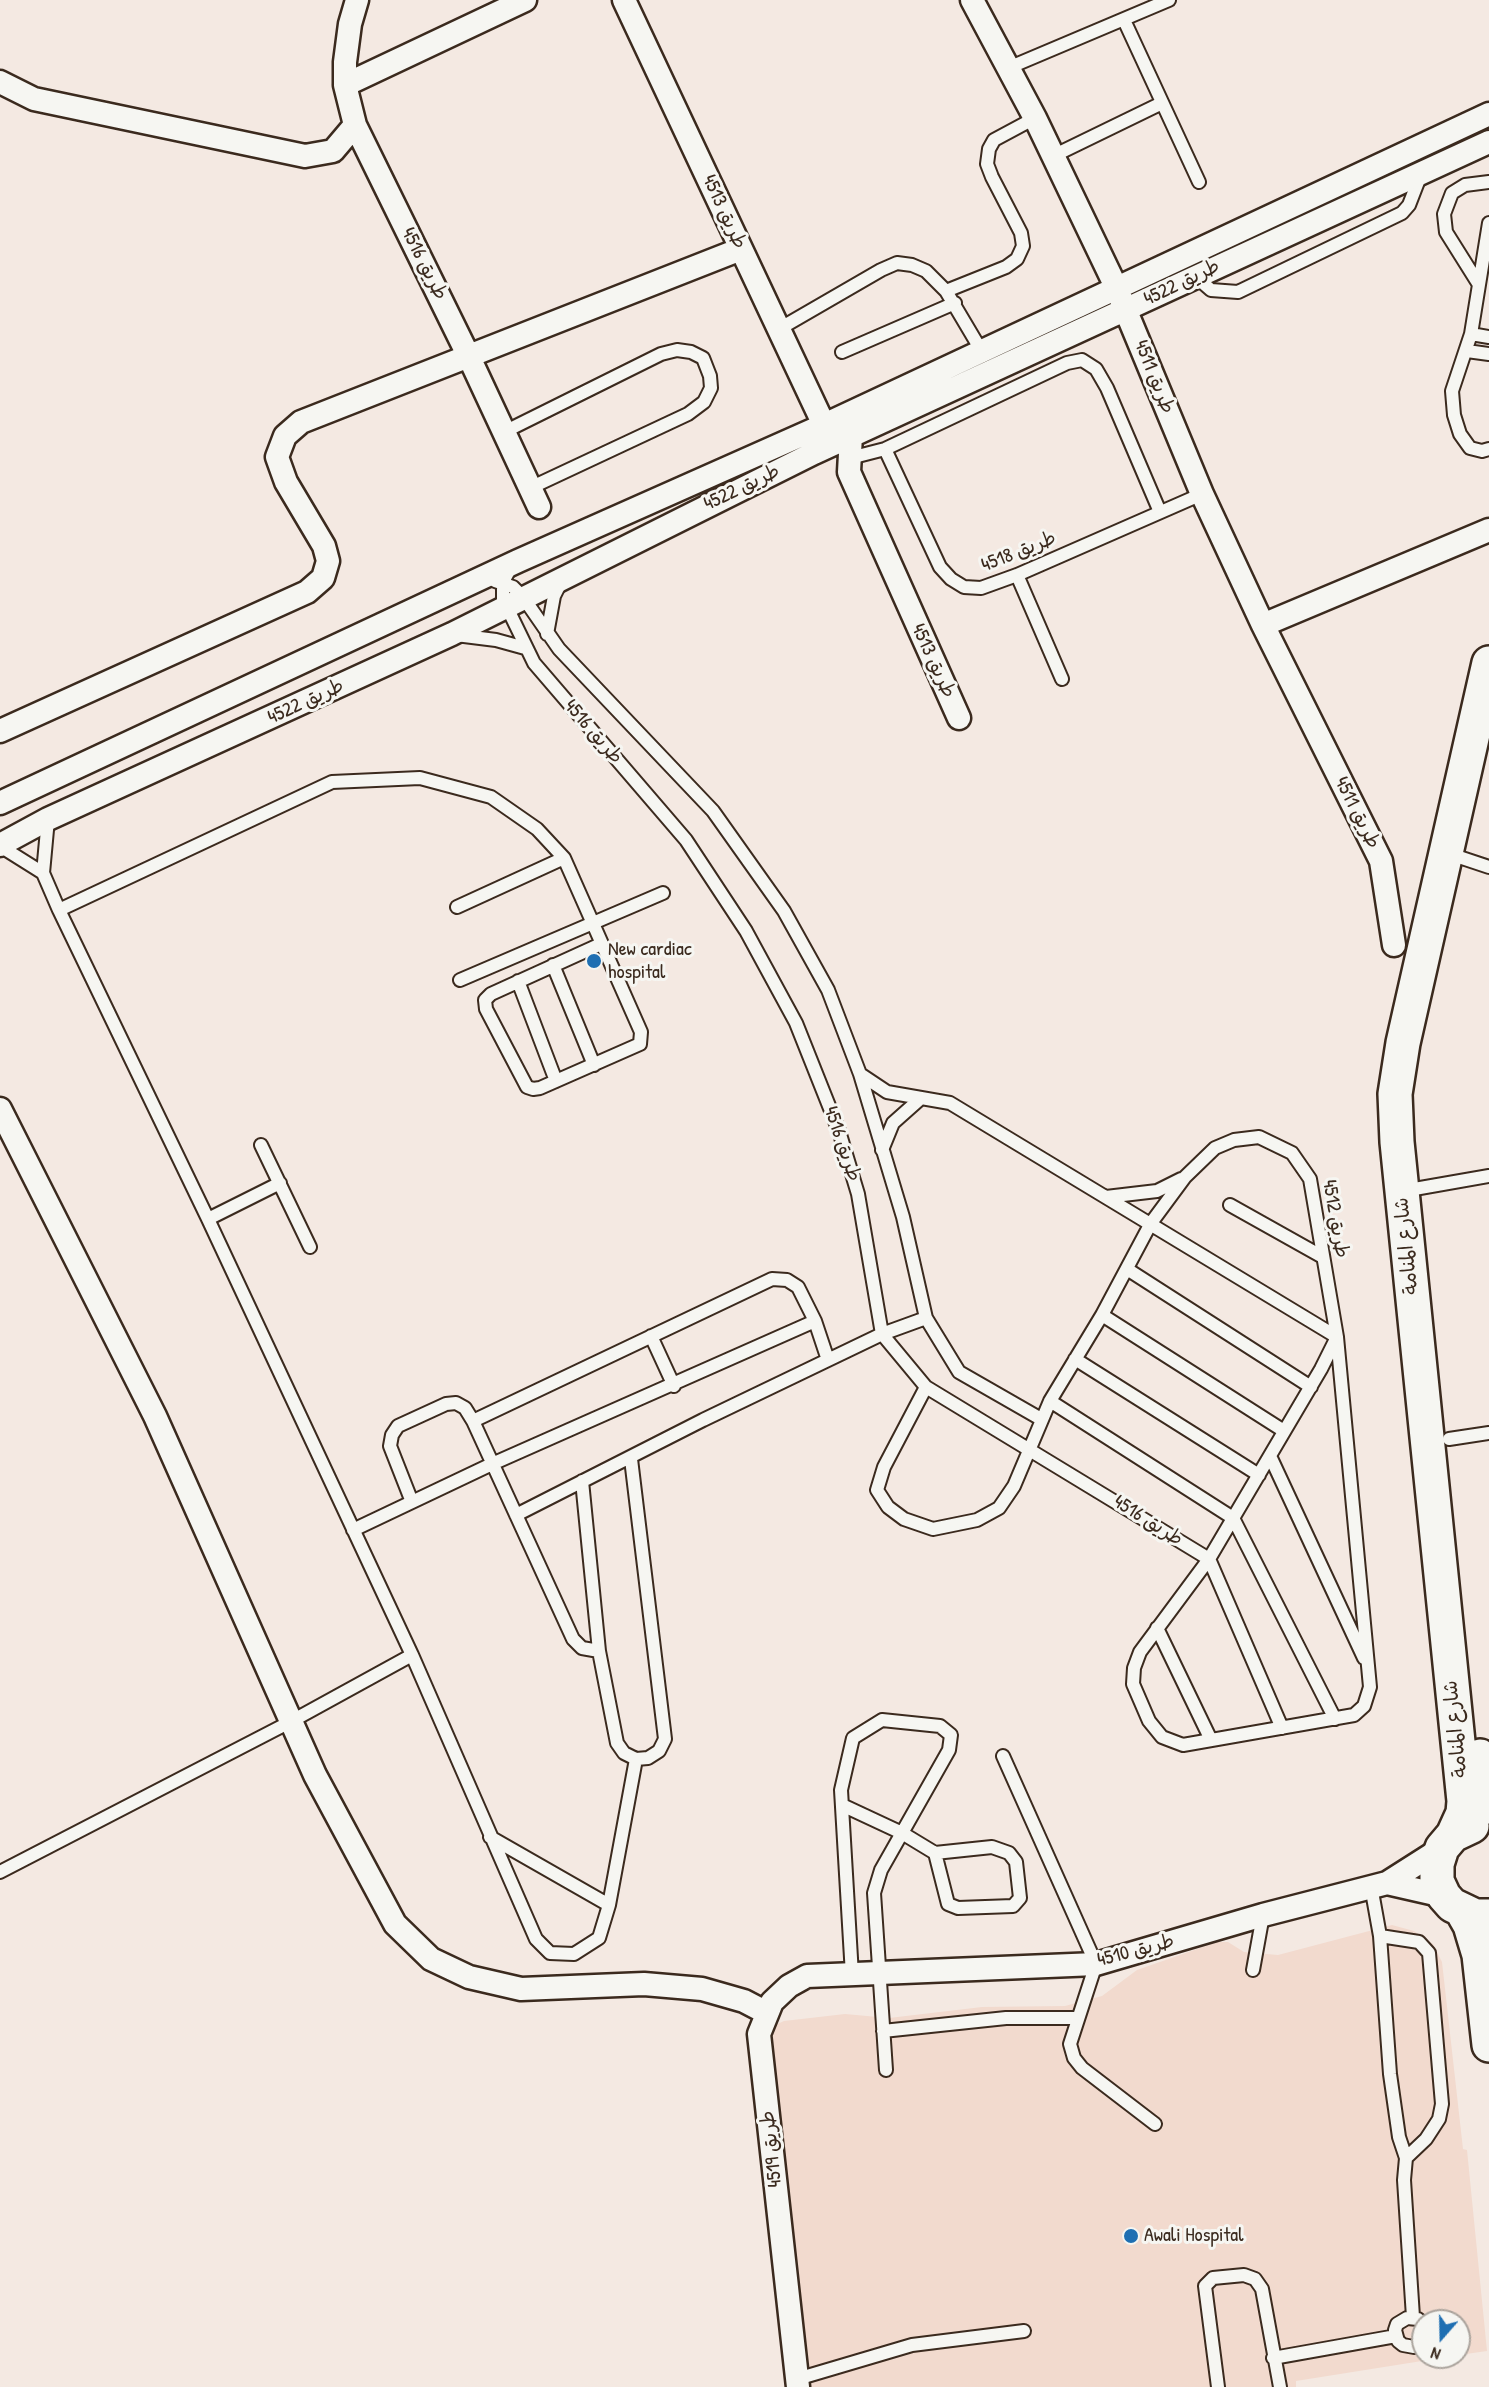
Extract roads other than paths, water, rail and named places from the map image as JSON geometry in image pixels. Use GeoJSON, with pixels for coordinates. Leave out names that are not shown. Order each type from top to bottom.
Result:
{"type":"FeatureCollection","features":[{"type":"Feature","properties":{"kind":"street","name":"طريق 4516"},"geometry":{"type":"LineString","coordinates":[[357,0],[350,24],[345,85],[355,125],[469,357],[534,498]]}},
{"type":"Feature","properties":{"kind":"street"},"geometry":{"type":"LineString","coordinates":[[345,85],[525,0]]}},
{"type":"Feature","properties":{"kind":"street","name":"طريق 4513"},"geometry":{"type":"LineString","coordinates":[[624,0],[824,424]]}},
{"type":"Feature","properties":{"kind":"street","name":"طريق 4511"},"geometry":{"type":"LineString","coordinates":[[972,0],[1035,118],[1116,287],[1202,494],[1263,625],[1381,861],[1394,945]]}},
{"type":"Feature","properties":{"kind":"street"},"geometry":{"type":"LineString","coordinates":[[0,82],[34,99],[305,156],[333,152],[355,125]]}},
{"type":"Feature","properties":{"kind":"street","name":"طريق 4522"},"geometry":{"type":"LineString","coordinates":[[0,803],[518,561],[824,424],[1489,114]]}},
{"type":"Feature","properties":{"kind":"street","name":"طريق 4522"},"geometry":{"type":"LineString","coordinates":[[0,845],[48,819],[452,634],[851,435],[1489,142]]}},
{"type":"Feature","properties":{"kind":"street"},"geometry":{"type":"LineString","coordinates":[[0,731],[307,592],[323,578],[328,561],[324,546],[286,482],[277,457],[285,436],[301,422],[741,249]]}},
{"type":"Feature","properties":{"kind":"street","name":"طريق 4513"},"geometry":{"type":"LineString","coordinates":[[851,435],[849,465],[959,718]]}},
{"type":"Feature","properties":{"kind":"street"},"geometry":{"type":"LineString","coordinates":[[814,453],[849,465]]}},
{"type":"Feature","properties":{"kind":"street"},"geometry":{"type":"LineString","coordinates":[[1263,625],[1489,530]]}},
{"type":"Feature","properties":{"kind":"street","name":"شارع المنامة"},"geometry":{"type":"LineString","coordinates":[[1467,859],[1489,663]]}},
{"type":"Feature","properties":{"kind":"street","name":"شارع المنامة"},"geometry":{"type":"LineString","coordinates":[[1465,1908],[1437,1881],[1437,1864],[1463,1813],[1464,1801],[1413,1190],[1419,1055],[1489,760]]}},
{"type":"Feature","properties":{"kind":"street"},"geometry":{"type":"LineString","coordinates":[[1,1113],[155,1416],[290,1722],[360,1863],[395,1924],[431,1959],[469,1977],[521,1989],[644,1984],[702,1989],[744,2001],[767,2013]]}},
{"type":"Feature","properties":{"kind":"street","name":"شارع المنامة"},"geometry":{"type":"LineString","coordinates":[[1413,1190],[1449,1439],[1484,1788],[1489,1807]]}},
{"type":"Feature","properties":{"kind":"street"},"geometry":{"type":"LineString","coordinates":[[1379,1885],[1468,1826],[1489,1825]]}},
{"type":"Feature","properties":{"kind":"street","name":"طريق 4510"},"geometry":{"type":"LineString","coordinates":[[852,1975],[1096,1964],[1263,1915],[1379,1885],[1465,1908]]}},
{"type":"Feature","properties":{"kind":"street"},"geometry":{"type":"LineString","coordinates":[[1465,1908],[1479,1955],[1489,2045]]}},
{"type":"Feature","properties":{"kind":"street","name":"طريق 4519"},"geometry":{"type":"LineString","coordinates":[[798,2383],[759,2034],[772,2002],[789,1986],[807,1976],[852,1975]]}},
{"type":"Feature","properties":{"kind":"lane"},"geometry":{"type":"LineString","coordinates":[[1008,68],[1169,0]]}},
{"type":"Feature","properties":{"kind":"lane"},"geometry":{"type":"LineString","coordinates":[[1124,20],[1199,182]]}},
{"type":"Feature","properties":{"kind":"lane"},"geometry":{"type":"LineString","coordinates":[[1053,156],[1162,102]]}},
{"type":"Feature","properties":{"kind":"lane"},"geometry":{"type":"LineString","coordinates":[[946,291],[1006,267],[1017,259],[1023,246],[1021,233],[987,164],[989,149],[994,140],[1035,118]]}},
{"type":"Feature","properties":{"kind":"lane"},"geometry":{"type":"LineString","coordinates":[[1195,276],[1211,290],[1238,292],[1402,213],[1409,205],[1422,171]]}},
{"type":"Feature","properties":{"kind":"lane"},"geometry":{"type":"LineString","coordinates":[[1478,283],[1446,232],[1444,213],[1452,193],[1465,185],[1489,182]]}},
{"type":"Feature","properties":{"kind":"lane"},"geometry":{"type":"LineString","coordinates":[[1489,224],[1471,334],[1452,391],[1454,415],[1460,434],[1470,448],[1482,451],[1489,449]]}},
{"type":"Feature","properties":{"kind":"lane"},"geometry":{"type":"LineString","coordinates":[[779,329],[880,270],[897,263],[912,265],[926,271],[946,291],[981,350]]}},
{"type":"Feature","properties":{"kind":"lane"},"geometry":{"type":"LineString","coordinates":[[842,352],[955,303]]}},
{"type":"Feature","properties":{"kind":"lane"},"geometry":{"type":"LineString","coordinates":[[1471,334],[1489,337]]}},
{"type":"Feature","properties":{"kind":"lane"},"geometry":{"type":"LineString","coordinates":[[504,432],[661,354],[677,350],[691,352],[703,358],[711,388],[704,402],[688,414],[534,498]]}},
{"type":"Feature","properties":{"kind":"lane"},"geometry":{"type":"LineString","coordinates":[[1467,351],[1489,354]]}},
{"type":"Feature","properties":{"kind":"lane"},"geometry":{"type":"LineString","coordinates":[[849,465],[1066,363],[1082,360],[1096,369],[1107,388],[1160,512]]}},
{"type":"Feature","properties":{"kind":"lane","name":"طريق 4518"},"geometry":{"type":"LineString","coordinates":[[885,449],[940,567],[951,579],[964,587],[981,588],[1017,575],[1202,494]]}},
{"type":"Feature","properties":{"kind":"lane"},"geometry":{"type":"LineString","coordinates":[[474,582],[503,582],[506,574],[518,561]]}},
{"type":"Feature","properties":{"kind":"lane"},"geometry":{"type":"LineString","coordinates":[[1017,575],[1062,679]]}},
{"type":"Feature","properties":{"kind":"lane"},"geometry":{"type":"LineString","coordinates":[[547,634],[554,596],[563,577]]}},
{"type":"Feature","properties":{"kind":"lane","name":"طريق 4516"},"geometry":{"type":"LineString","coordinates":[[503,582],[503,599],[515,601]]}},
{"type":"Feature","properties":{"kind":"lane","name":"طريق 4516"},"geometry":{"type":"LineString","coordinates":[[503,582],[515,601],[713,811],[784,911],[828,990],[860,1074],[903,1216],[926,1318],[959,1372],[1041,1419]]}},
{"type":"Feature","properties":{"kind":"lane","name":"طريق 4516"},"geometry":{"type":"LineString","coordinates":[[515,601],[525,648],[534,663],[686,840],[746,931],[796,1023],[839,1131],[858,1194],[882,1334],[926,1386],[1209,1559]]}},
{"type":"Feature","properties":{"kind":"lane"},"geometry":{"type":"LineString","coordinates":[[452,634],[496,640],[525,648]]}},
{"type":"Feature","properties":{"kind":"lane"},"geometry":{"type":"LineString","coordinates":[[59,910],[332,782],[420,778],[491,797],[537,829],[564,858],[642,1038],[640,1044],[594,1065],[533,1089],[527,1087],[486,1009],[485,1000],[491,994],[601,944]]}},
{"type":"Feature","properties":{"kind":"lane"},"geometry":{"type":"LineString","coordinates":[[48,819],[43,873],[59,910],[208,1219],[412,1655],[536,1939],[550,1953],[574,1954],[599,1938],[609,1905],[636,1759]]}},
{"type":"Feature","properties":{"kind":"lane"},"geometry":{"type":"LineString","coordinates":[[0,845],[43,873]]}},
{"type":"Feature","properties":{"kind":"lane"},"geometry":{"type":"LineString","coordinates":[[457,907],[564,858]]}},
{"type":"Feature","properties":{"kind":"lane"},"geometry":{"type":"LineString","coordinates":[[460,980],[663,893]]}},
{"type":"Feature","properties":{"kind":"lane"},"geometry":{"type":"LineString","coordinates":[[553,965],[594,1065]]}},
{"type":"Feature","properties":{"kind":"lane"},"geometry":{"type":"LineString","coordinates":[[518,981],[556,1081]]}},
{"type":"Feature","properties":{"kind":"lane"},"geometry":{"type":"LineString","coordinates":[[860,1074],[887,1092],[950,1103],[1337,1337],[1311,1387],[1284,1431],[1259,1475],[1233,1518],[1209,1559],[1140,1652],[1134,1668],[1133,1684],[1149,1721],[1162,1737],[1183,1745],[1335,1719],[1233,1518],[1050,1401]]}},
{"type":"Feature","properties":{"kind":"lane"},"geometry":{"type":"LineString","coordinates":[[882,1150],[893,1123],[920,1099]]}},
{"type":"Feature","properties":{"kind":"lane","name":"طريق 4512"},"geometry":{"type":"LineString","coordinates":[[1029,1447],[1050,1401],[1102,1315],[1151,1223],[1185,1177],[1215,1148],[1234,1140],[1259,1137],[1293,1153],[1310,1179],[1321,1256],[1337,1337],[1370,1687],[1364,1706],[1354,1715],[1335,1719]]}},
{"type":"Feature","properties":{"kind":"lane"},"geometry":{"type":"LineString","coordinates":[[261,1145],[310,1247]]}},
{"type":"Feature","properties":{"kind":"lane"},"geometry":{"type":"LineString","coordinates":[[1413,1190],[1489,1176]]}},
{"type":"Feature","properties":{"kind":"lane"},"geometry":{"type":"LineString","coordinates":[[1107,1197],[1157,1191],[1185,1177]]}},
{"type":"Feature","properties":{"kind":"lane"},"geometry":{"type":"LineString","coordinates":[[208,1219],[280,1183]]}},
{"type":"Feature","properties":{"kind":"lane"},"geometry":{"type":"LineString","coordinates":[[1230,1205],[1321,1256]]}},
{"type":"Feature","properties":{"kind":"lane"},"geometry":{"type":"LineString","coordinates":[[1127,1269],[1311,1387]]}},
{"type":"Feature","properties":{"kind":"lane"},"geometry":{"type":"LineString","coordinates":[[473,1421],[772,1279],[787,1280],[798,1287],[815,1321],[828,1360]]}},
{"type":"Feature","properties":{"kind":"lane"},"geometry":{"type":"LineString","coordinates":[[1102,1315],[1284,1431]]}},
{"type":"Feature","properties":{"kind":"lane"},"geometry":{"type":"LineString","coordinates":[[516,1515],[631,1459],[703,1420],[882,1334],[926,1318]]}},
{"type":"Feature","properties":{"kind":"lane"},"geometry":{"type":"LineString","coordinates":[[353,1530],[492,1464],[674,1386],[815,1321]]}},
{"type":"Feature","properties":{"kind":"lane"},"geometry":{"type":"LineString","coordinates":[[651,1336],[674,1386]]}},
{"type":"Feature","properties":{"kind":"lane"},"geometry":{"type":"LineString","coordinates":[[1075,1359],[1259,1475]]}},
{"type":"Feature","properties":{"kind":"lane"},"geometry":{"type":"LineString","coordinates":[[926,1386],[878,1479],[877,1490],[888,1507],[904,1519],[933,1529],[978,1520],[999,1508],[1014,1486],[1029,1447]]}},
{"type":"Feature","properties":{"kind":"lane"},"geometry":{"type":"LineString","coordinates":[[412,1502],[390,1446],[392,1435],[398,1426],[446,1404],[456,1403],[465,1408],[473,1421],[573,1639],[582,1648],[599,1651]]}},
{"type":"Feature","properties":{"kind":"lane"},"geometry":{"type":"LineString","coordinates":[[1449,1439],[1489,1434]]}},
{"type":"Feature","properties":{"kind":"lane"},"geometry":{"type":"LineString","coordinates":[[1270,1456],[1368,1667]]}},
{"type":"Feature","properties":{"kind":"lane"},"geometry":{"type":"LineString","coordinates":[[582,1481],[599,1651],[617,1743],[624,1753],[636,1759],[648,1758],[659,1751],[665,1739],[631,1459]]}},
{"type":"Feature","properties":{"kind":"lane"},"geometry":{"type":"LineString","coordinates":[[1209,1559],[1282,1728]]}},
{"type":"Feature","properties":{"kind":"lane"},"geometry":{"type":"LineString","coordinates":[[1157,1628],[1211,1740]]}},
{"type":"Feature","properties":{"kind":"lane"},"geometry":{"type":"LineString","coordinates":[[0,1872],[290,1722],[412,1655]]}},
{"type":"Feature","properties":{"kind":"lane"},"geometry":{"type":"LineString","coordinates":[[852,1975],[841,1791],[853,1738],[882,1720],[940,1726],[951,1736],[949,1750],[881,1870],[874,1893],[886,2070]]}},
{"type":"Feature","properties":{"kind":"lane"},"geometry":{"type":"LineString","coordinates":[[1003,1756],[1096,1964],[1070,2044],[1074,2058],[1082,2068],[1155,2124]]}},
{"type":"Feature","properties":{"kind":"lane"},"geometry":{"type":"LineString","coordinates":[[842,1805],[902,1833],[934,1853],[992,1847],[1009,1853],[1016,1862],[1020,1898],[1014,1906],[958,1908],[948,1904],[934,1853]]}},
{"type":"Feature","properties":{"kind":"lane"},"geometry":{"type":"LineString","coordinates":[[490,1837],[609,1905]]}},
{"type":"Feature","properties":{"kind":"lane"},"geometry":{"type":"LineString","coordinates":[[1379,1885],[1380,1936],[1390,2074],[1399,2137],[1406,2158],[1404,2180],[1417,2309]]}},
{"type":"Feature","properties":{"kind":"lane"},"geometry":{"type":"LineString","coordinates":[[1253,1970],[1263,1915]]}},
{"type":"Feature","properties":{"kind":"lane"},"geometry":{"type":"LineString","coordinates":[[1380,1936],[1419,1942],[1429,1953],[1442,2104],[1439,2119],[1426,2139],[1406,2158]]}},
{"type":"Feature","properties":{"kind":"lane"},"geometry":{"type":"LineString","coordinates":[[883,2031],[1006,2018],[1078,2018]]}},
{"type":"Feature","properties":{"kind":"lane"},"geometry":{"type":"LineString","coordinates":[[1218,2387],[1204,2290],[1210,2279],[1244,2275],[1260,2283],[1280,2387]]}},
{"type":"Feature","properties":{"kind":"lane"},"geometry":{"type":"LineString","coordinates":[[1411,2319],[1407,2318],[1397,2324],[1396,2336],[1398,2341],[1411,2347]]}},
{"type":"Feature","properties":{"kind":"lane"},"geometry":{"type":"LineString","coordinates":[[798,2383],[912,2345],[1024,2331]]}},
{"type":"Feature","properties":{"kind":"lane"},"geometry":{"type":"LineString","coordinates":[[1273,2358],[1396,2336]]}},
{"type":"Feature","properties":{"kind":"place","name":"New cardiac hospital"},"geometry":{"type":"Point","coordinates":[594,961]}},
{"type":"Feature","properties":{"kind":"place","name":"Awali Hospital"},"geometry":{"type":"Point","coordinates":[1131,2236]}}]}
